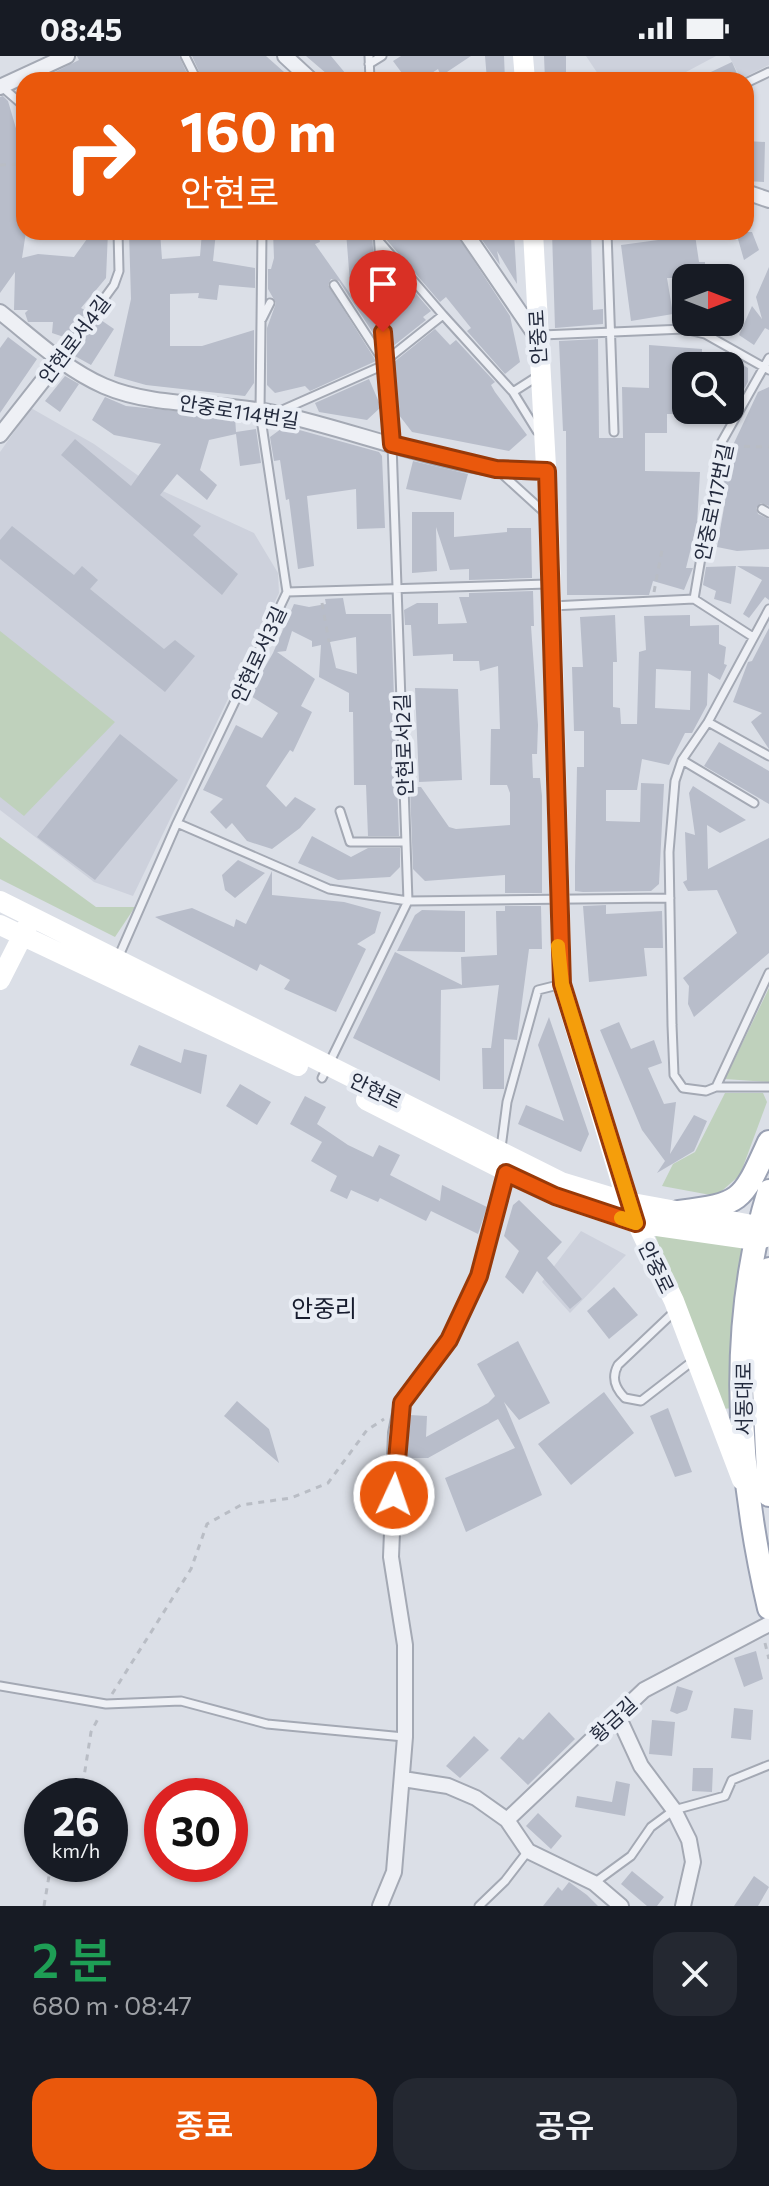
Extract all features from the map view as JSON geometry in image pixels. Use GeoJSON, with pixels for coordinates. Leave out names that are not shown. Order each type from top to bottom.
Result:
{"type":"FeatureCollection","features":[{"type":"Feature","properties":{"kind":"main road"},"geometry":{"type":"LineString","coordinates":[[679,1212],[720,1207],[738,1198],[754,1177],[769,1142]]}},
{"type":"Feature","properties":{"kind":"main road","name":"서동대로"},"geometry":{"type":"LineString","coordinates":[[769,1191],[763,1233],[746,1304],[741,1368],[746,1491],[769,1608]]}},
{"type":"Feature","properties":{"kind":"main road","name":"서동대로"},"geometry":{"type":"LineString","coordinates":[[769,1269],[765,1336],[769,1495]]}},
{"type":"Feature","properties":{"kind":"street"},"geometry":{"type":"LineString","coordinates":[[31,72],[67,56]]}},
{"type":"Feature","properties":{"kind":"street"},"geometry":{"type":"LineString","coordinates":[[285,56],[302,72]]}},
{"type":"Feature","properties":{"kind":"street"},"geometry":{"type":"LineString","coordinates":[[470,240],[536,336]]}},
{"type":"Feature","properties":{"kind":"street","name":"안중로"},"geometry":{"type":"LineString","coordinates":[[533,240],[536,336],[549,516],[557,897],[562,984],[627,1202],[677,1309],[746,1491]]}},
{"type":"Feature","properties":{"kind":"street","name":"안중로114번길"},"geometry":{"type":"LineString","coordinates":[[0,312],[59,360],[103,386],[127,394],[275,413],[496,469],[547,471]]}},
{"type":"Feature","properties":{"kind":"street","name":"안현로서4길"},"geometry":{"type":"LineString","coordinates":[[0,435],[59,360]]}},
{"type":"Feature","properties":{"kind":"street"},"geometry":{"type":"LineString","coordinates":[[0,980],[12,923]]}},
{"type":"Feature","properties":{"kind":"street","name":"안현로"},"geometry":{"type":"LineString","coordinates":[[12,923],[115,966],[324,1072],[506,1173],[555,1196],[636,1223],[763,1233]]}},
{"type":"Feature","properties":{"kind":"street","name":"안현로"},"geometry":{"type":"LineString","coordinates":[[324,1072],[501,1150],[574,1187],[763,1233]]}},
{"type":"Feature","properties":{"kind":"street"},"geometry":{"type":"LineString","coordinates":[[380,1906],[394,1872],[405,1737],[405,1645],[391,1557],[396,1433],[402,1403],[449,1340],[479,1276],[506,1173]]}},
{"type":"Feature","properties":{"kind":"street","name":"황금길"},"geometry":{"type":"LineString","coordinates":[[507,1820],[644,1690],[769,1624]]}},
{"type":"Feature","properties":{"kind":"street"},"geometry":{"type":"LineString","coordinates":[[618,1716],[641,1766],[674,1810],[689,1840],[693,1862],[683,1906]]}},
{"type":"Feature","properties":{"kind":"street"},"geometry":{"type":"LineString","coordinates":[[403,1779],[448,1786],[476,1798],[507,1820],[528,1851],[594,1883],[621,1906]]}},
{"type":"Feature","properties":{"kind":"lane"},"geometry":{"type":"LineString","coordinates":[[369,60],[382,56]]}},
{"type":"Feature","properties":{"kind":"lane"},"geometry":{"type":"LineString","coordinates":[[0,86],[16,99]]}},
{"type":"Feature","properties":{"kind":"lane","name":"안현로서4길"},"geometry":{"type":"LineString","coordinates":[[59,360],[114,285],[119,271],[118,240]]}},
{"type":"Feature","properties":{"kind":"lane","name":"안현로서3길"},"geometry":{"type":"LineString","coordinates":[[115,966],[177,823],[287,592],[260,412],[262,240]]}},
{"type":"Feature","properties":{"kind":"lane","name":"안현로서2길"},"geometry":{"type":"LineString","coordinates":[[324,1072],[408,901],[392,444],[384,364],[378,240]]}},
{"type":"Feature","properties":{"kind":"lane","name":"안중로"},"geometry":{"type":"LineString","coordinates":[[381,240],[443,315],[513,392],[545,443]]}},
{"type":"Feature","properties":{"kind":"lane"},"geometry":{"type":"LineString","coordinates":[[607,240],[614,432]]}},
{"type":"Feature","properties":{"kind":"lane"},"geometry":{"type":"LineString","coordinates":[[334,285],[384,364]]}},
{"type":"Feature","properties":{"kind":"lane"},"geometry":{"type":"LineString","coordinates":[[261,321],[270,303]]}},
{"type":"Feature","properties":{"kind":"lane"},"geometry":{"type":"LineString","coordinates":[[275,413],[384,364],[443,315]]}},
{"type":"Feature","properties":{"kind":"lane","name":"안중로117번길"},"geometry":{"type":"LineString","coordinates":[[536,336],[684,329],[705,334],[768,365],[720,445],[694,599]]}},
{"type":"Feature","properties":{"kind":"lane"},"geometry":{"type":"LineString","coordinates":[[513,392],[539,376]]}},
{"type":"Feature","properties":{"kind":"lane"},"geometry":{"type":"LineString","coordinates":[[496,469],[549,516]]}},
{"type":"Feature","properties":{"kind":"lane"},"geometry":{"type":"LineString","coordinates":[[287,592],[549,584]]}},
{"type":"Feature","properties":{"kind":"lane"},"geometry":{"type":"LineString","coordinates":[[551,606],[694,599],[753,637]]}},
{"type":"Feature","properties":{"kind":"lane"},"geometry":{"type":"LineString","coordinates":[[769,609],[708,722],[682,760],[672,805],[670,898],[674,1075],[683,1088],[706,1091],[716,1087],[769,1087]]}},
{"type":"Feature","properties":{"kind":"lane"},"geometry":{"type":"LineString","coordinates":[[708,722],[769,756]]}},
{"type":"Feature","properties":{"kind":"lane"},"geometry":{"type":"LineString","coordinates":[[682,760],[754,803]]}},
{"type":"Feature","properties":{"kind":"lane"},"geometry":{"type":"LineString","coordinates":[[340,811],[350,842],[405,842]]}},
{"type":"Feature","properties":{"kind":"lane"},"geometry":{"type":"LineString","coordinates":[[177,823],[329,889],[408,901],[670,898]]}},
{"type":"Feature","properties":{"kind":"lane"},"geometry":{"type":"LineString","coordinates":[[716,1087],[769,973]]}},
{"type":"Feature","properties":{"kind":"lane"},"geometry":{"type":"LineString","coordinates":[[501,1150],[507,1102],[538,990],[562,984]]}},
{"type":"Feature","properties":{"kind":"lane"},"geometry":{"type":"LineString","coordinates":[[677,1309],[618,1365],[613,1373],[614,1383],[625,1398],[641,1401],[696,1358]]}},
{"type":"Feature","properties":{"kind":"lane"},"geometry":{"type":"LineString","coordinates":[[0,1686],[106,1704],[181,1701],[267,1724],[405,1737]]}},
{"type":"Feature","properties":{"kind":"lane"},"geometry":{"type":"LineString","coordinates":[[594,1883],[631,1856],[651,1827],[674,1810],[725,1796],[732,1780],[769,1765]]}},
{"type":"Feature","properties":{"kind":"lane"},"geometry":{"type":"LineString","coordinates":[[479,1906],[505,1881],[528,1851]]}},
{"type":"Feature","properties":{"kind":"path"},"geometry":{"type":"LineString","coordinates":[[720,445],[769,447]]}},
{"type":"Feature","properties":{"kind":"path","name":"안중로117번길"},"geometry":{"type":"LineString","coordinates":[[653,600],[662,550]]}},
{"type":"Feature","properties":{"kind":"path"},"geometry":{"type":"LineString","coordinates":[[320,591],[329,642]]}},
{"type":"Feature","properties":{"kind":"path"},"geometry":{"type":"LineString","coordinates":[[84,1778],[91,1732],[191,1569],[207,1524],[241,1505],[291,1498],[328,1483],[367,1430],[402,1403]]}},
{"type":"Feature","properties":{"kind":"path"},"geometry":{"type":"LineString","coordinates":[[764,1642],[769,1659]]}},
{"type":"Feature","properties":{"kind":"path"},"geometry":{"type":"LineString","coordinates":[[44,1906],[48,1882]]}},
{"type":"Feature","properties":{"kind":"shaded area"},"geometry":{"type":"Polygon","coordinates":[[[586,56],[716,56],[686,72],[597,72],[586,56]]]}},
{"type":"Feature","properties":{"kind":"shaded area"},"geometry":{"type":"Polygon","coordinates":[[[729,56],[769,56],[769,65],[754,72],[737,72],[729,56]]]}},
{"type":"Feature","properties":{"kind":"shaded area"},"geometry":{"type":"Polygon","coordinates":[[[31,408],[94,444],[154,487],[254,533],[278,573],[279,593],[133,896],[94,882],[0,810],[0,452],[31,408]]]}},
{"type":"Feature","properties":{"kind":"shaded area"},"geometry":{"type":"Polygon","coordinates":[[[581,1231],[626,1255],[570,1313],[542,1282],[581,1231]]]}},
{"type":"Feature","properties":{"kind":"green space"},"geometry":{"type":"Polygon","coordinates":[[[0,631],[115,722],[24,816],[0,797],[0,631]]]}},
{"type":"Feature","properties":{"kind":"green space"},"geometry":{"type":"Polygon","coordinates":[[[0,837],[96,907],[135,907],[115,937],[0,879],[0,837]]]}},
{"type":"Feature","properties":{"kind":"green space"},"geometry":{"type":"Polygon","coordinates":[[[769,988],[769,1082],[725,1079],[769,988]]]}},
{"type":"Feature","properties":{"kind":"green space"},"geometry":{"type":"Polygon","coordinates":[[[725,1093],[763,1093],[767,1102],[740,1175],[716,1196],[662,1186],[673,1164],[695,1152],[725,1093]]]}},
{"type":"Feature","properties":{"kind":"green space"},"geometry":{"type":"Polygon","coordinates":[[[655,1235],[742,1244],[736,1301],[733,1408],[723,1409],[655,1235]]]}},
{"type":"Feature","properties":{"kind":"building"},"geometry":{"type":"Polygon","coordinates":[[[77,56],[179,56],[186,72],[55,72],[79,60],[77,56]]]}},
{"type":"Feature","properties":{"kind":"building"},"geometry":{"type":"Polygon","coordinates":[[[192,56],[266,56],[284,72],[199,72],[192,56]]]}},
{"type":"Feature","properties":{"kind":"building"},"geometry":{"type":"Polygon","coordinates":[[[306,56],[331,56],[344,72],[325,72],[306,56]]]}},
{"type":"Feature","properties":{"kind":"building"},"geometry":{"type":"Polygon","coordinates":[[[401,56],[471,56],[447,72],[439,72],[438,69],[433,72],[401,72],[393,61],[401,56]]]}},
{"type":"Feature","properties":{"kind":"building"},"geometry":{"type":"Polygon","coordinates":[[[485,56],[504,56],[505,72],[486,72],[485,56]]]}},
{"type":"Feature","properties":{"kind":"building"},"geometry":{"type":"Polygon","coordinates":[[[544,56],[566,56],[566,72],[545,72],[544,56]]]}},
{"type":"Feature","properties":{"kind":"building"},"geometry":{"type":"Polygon","coordinates":[[[732,62],[736,72],[711,72],[732,62]]]}},
{"type":"Feature","properties":{"kind":"building"},"geometry":{"type":"Polygon","coordinates":[[[0,97],[8,101],[16,128],[16,240],[25,240],[22,258],[38,254],[74,257],[86,240],[108,240],[106,278],[81,308],[87,311],[67,338],[52,333],[53,322],[28,322],[25,313],[28,310],[14,310],[15,272],[0,293],[0,97]]]}},
{"type":"Feature","properties":{"kind":"building"},"geometry":{"type":"Polygon","coordinates":[[[754,141],[765,142],[764,182],[754,181],[754,141]]]}},
{"type":"Feature","properties":{"kind":"building"},"geometry":{"type":"Polygon","coordinates":[[[754,237],[759,250],[744,260],[738,240],[754,240],[754,237]]]}},
{"type":"Feature","properties":{"kind":"building"},"geometry":{"type":"Polygon","coordinates":[[[129,240],[161,240],[162,259],[200,256],[201,240],[215,240],[213,261],[255,268],[255,288],[219,285],[217,300],[198,298],[199,293],[170,294],[170,346],[202,346],[254,330],[254,383],[245,396],[146,385],[114,376],[131,299],[129,240]]]}},
{"type":"Feature","properties":{"kind":"building"},"geometry":{"type":"Polygon","coordinates":[[[273,240],[320,240],[315,244],[351,295],[347,240],[373,240],[379,342],[339,281],[331,279],[328,285],[376,361],[310,391],[305,386],[275,393],[267,385],[267,328],[276,303],[268,289],[268,269],[271,269],[273,240]]]}},
{"type":"Feature","properties":{"kind":"building"},"geometry":{"type":"Polygon","coordinates":[[[387,240],[460,240],[510,316],[520,362],[505,374],[467,331],[471,328],[446,297],[440,302],[387,240]]]}},
{"type":"Feature","properties":{"kind":"building"},"geometry":{"type":"Polygon","coordinates":[[[482,240],[514,240],[517,284],[497,251],[500,265],[482,240]]]}},
{"type":"Feature","properties":{"kind":"building"},"geometry":{"type":"Polygon","coordinates":[[[552,240],[591,240],[593,310],[603,309],[603,324],[555,328],[552,240]]]}},
{"type":"Feature","properties":{"kind":"building"},"geometry":{"type":"Polygon","coordinates":[[[658,240],[696,240],[699,262],[705,264],[672,264],[672,278],[667,278],[672,314],[631,321],[621,245],[658,240]]]}},
{"type":"Feature","properties":{"kind":"building"},"geometry":{"type":"Polygon","coordinates":[[[386,259],[431,311],[423,317],[426,320],[392,347],[386,259]]]}},
{"type":"Feature","properties":{"kind":"building"},"geometry":{"type":"Polygon","coordinates":[[[769,267],[769,330],[765,328],[754,345],[740,336],[744,336],[744,324],[752,306],[762,319],[756,297],[769,267]]]}},
{"type":"Feature","properties":{"kind":"building"},"geometry":{"type":"Polygon","coordinates":[[[98,318],[114,329],[91,365],[73,355],[98,318]]]}},
{"type":"Feature","properties":{"kind":"building"},"geometry":{"type":"Polygon","coordinates":[[[435,329],[450,345],[456,340],[495,382],[491,385],[495,392],[527,435],[509,451],[412,432],[399,415],[394,362],[435,329]]]}},
{"type":"Feature","properties":{"kind":"building"},"geometry":{"type":"Polygon","coordinates":[[[8,337],[37,359],[0,413],[0,348],[8,337]]]}},
{"type":"Feature","properties":{"kind":"building"},"geometry":{"type":"Polygon","coordinates":[[[598,339],[599,438],[623,438],[622,387],[649,388],[649,345],[702,349],[702,352],[672,352],[672,414],[667,414],[667,433],[645,433],[645,471],[700,472],[697,524],[686,568],[693,568],[684,590],[653,581],[649,595],[567,595],[566,431],[563,431],[559,341],[598,339]]]}},
{"type":"Feature","properties":{"kind":"building"},"geometry":{"type":"Polygon","coordinates":[[[744,366],[748,368],[748,382],[744,389],[744,366]]]}},
{"type":"Feature","properties":{"kind":"building"},"geometry":{"type":"Polygon","coordinates":[[[65,376],[79,384],[60,412],[45,401],[65,376]]]}},
{"type":"Feature","properties":{"kind":"building"},"geometry":{"type":"Polygon","coordinates":[[[369,379],[381,407],[367,420],[319,412],[315,403],[369,379]]]}},
{"type":"Feature","properties":{"kind":"building"},"geometry":{"type":"Polygon","coordinates":[[[769,387],[769,506],[761,503],[756,508],[758,514],[769,519],[769,549],[737,551],[717,547],[728,485],[724,485],[726,460],[758,392],[769,387]]]}},
{"type":"Feature","properties":{"kind":"building"},"geometry":{"type":"Polygon","coordinates":[[[105,397],[126,406],[235,417],[236,432],[256,429],[261,463],[240,466],[236,434],[209,440],[200,470],[217,485],[207,500],[177,474],[160,495],[201,526],[193,535],[238,574],[222,595],[61,455],[75,439],[131,486],[161,444],[114,435],[92,420],[105,397]]]}},
{"type":"Feature","properties":{"kind":"building"},"geometry":{"type":"Polygon","coordinates":[[[285,426],[379,452],[382,456],[385,528],[357,529],[356,489],[307,496],[314,566],[298,569],[289,499],[286,500],[280,460],[274,461],[270,437],[285,426]]]}},
{"type":"Feature","properties":{"kind":"building"},"geometry":{"type":"Polygon","coordinates":[[[413,461],[468,474],[461,500],[406,489],[413,461]]]}},
{"type":"Feature","properties":{"kind":"building"},"geometry":{"type":"Polygon","coordinates":[[[412,512],[454,512],[454,537],[507,532],[507,528],[531,528],[532,578],[469,580],[469,569],[450,570],[436,527],[437,571],[412,573],[412,512]]]}},
{"type":"Feature","properties":{"kind":"building"},"geometry":{"type":"Polygon","coordinates":[[[12,526],[74,575],[82,566],[98,580],[90,589],[164,649],[175,640],[195,656],[165,692],[0,559],[0,540],[12,526]]]}},
{"type":"Feature","properties":{"kind":"building"},"geometry":{"type":"Polygon","coordinates":[[[736,566],[731,604],[714,599],[716,591],[703,585],[706,567],[736,566]]]}},
{"type":"Feature","properties":{"kind":"building"},"geometry":{"type":"Polygon","coordinates":[[[737,566],[769,567],[769,600],[765,597],[749,618],[743,614],[762,580],[737,566]]]}},
{"type":"Feature","properties":{"kind":"building"},"geometry":{"type":"Polygon","coordinates":[[[533,591],[534,626],[531,626],[538,725],[537,754],[532,754],[533,778],[540,778],[542,796],[542,893],[505,893],[505,875],[425,881],[413,869],[410,787],[421,787],[449,827],[456,829],[510,825],[510,793],[507,785],[490,785],[491,729],[500,729],[498,666],[480,671],[479,661],[453,661],[453,654],[413,656],[411,625],[405,625],[404,610],[417,603],[438,603],[438,624],[467,623],[459,597],[469,597],[469,593],[533,591]]]}},
{"type":"Feature","properties":{"kind":"building"},"geometry":{"type":"Polygon","coordinates":[[[343,598],[346,614],[391,614],[399,836],[368,836],[366,785],[354,785],[353,712],[349,712],[349,693],[319,677],[321,645],[312,647],[312,641],[292,631],[286,651],[277,652],[315,679],[301,706],[312,712],[293,752],[290,750],[266,786],[286,807],[295,797],[316,809],[300,828],[272,849],[247,841],[232,823],[226,829],[210,812],[223,799],[203,790],[236,725],[262,738],[278,713],[249,695],[273,653],[294,604],[309,607],[326,604],[325,599],[343,598]],[[356,637],[330,642],[336,668],[357,674],[356,637]]]}},
{"type":"Feature","properties":{"kind":"building"},"geometry":{"type":"Polygon","coordinates":[[[615,615],[617,662],[613,662],[613,707],[620,708],[621,724],[637,724],[639,652],[646,650],[644,616],[690,615],[690,626],[719,625],[719,644],[726,647],[724,664],[727,665],[720,680],[708,673],[707,705],[692,733],[685,733],[669,765],[642,759],[637,790],[606,790],[606,821],[640,822],[641,783],[664,784],[659,884],[651,891],[575,891],[577,767],[584,767],[584,731],[574,731],[572,667],[583,667],[580,617],[615,615]],[[656,669],[655,708],[690,710],[691,671],[656,669]]]}},
{"type":"Feature","properties":{"kind":"building"},"geometry":{"type":"Polygon","coordinates":[[[769,628],[769,749],[751,722],[762,713],[733,702],[748,662],[752,661],[769,628]]]}},
{"type":"Feature","properties":{"kind":"building"},"geometry":{"type":"Polygon","coordinates":[[[415,688],[458,689],[462,780],[419,782],[415,688]]]}},
{"type":"Feature","properties":{"kind":"building"},"geometry":{"type":"Polygon","coordinates":[[[120,734],[178,780],[95,880],[37,837],[120,734]]]}},
{"type":"Feature","properties":{"kind":"building"},"geometry":{"type":"Polygon","coordinates":[[[719,742],[769,771],[769,804],[704,766],[719,742]]]}},
{"type":"Feature","properties":{"kind":"building"},"geometry":{"type":"Polygon","coordinates":[[[693,786],[746,820],[720,833],[707,825],[708,869],[769,838],[769,953],[694,1017],[688,1004],[689,986],[683,978],[737,933],[717,890],[688,891],[683,882],[687,880],[685,832],[695,835],[689,793],[693,786]]]}},
{"type":"Feature","properties":{"kind":"building"},"geometry":{"type":"Polygon","coordinates":[[[312,836],[351,857],[368,848],[400,848],[400,867],[390,877],[338,880],[298,863],[312,836]]]}},
{"type":"Feature","properties":{"kind":"building"},"geometry":{"type":"Polygon","coordinates":[[[238,860],[265,873],[235,898],[225,890],[222,875],[238,860]]]}},
{"type":"Feature","properties":{"kind":"building"},"geometry":{"type":"Polygon","coordinates":[[[272,871],[272,895],[344,902],[381,912],[375,933],[357,944],[366,949],[336,1012],[284,989],[290,980],[260,964],[257,971],[155,917],[192,908],[234,927],[236,919],[246,924],[272,871]]]}},
{"type":"Feature","properties":{"kind":"building"},"geometry":{"type":"Polygon","coordinates":[[[606,905],[606,914],[662,911],[663,948],[644,948],[647,976],[589,982],[583,906],[606,905]]]}},
{"type":"Feature","properties":{"kind":"building"},"geometry":{"type":"Polygon","coordinates":[[[505,906],[541,906],[542,949],[529,949],[517,1040],[504,1039],[504,1089],[483,1089],[482,1048],[491,1048],[499,985],[441,990],[440,1081],[353,1038],[395,952],[462,985],[461,957],[497,955],[496,911],[505,911],[505,906]]]}},
{"type":"Feature","properties":{"kind":"building"},"geometry":{"type":"Polygon","coordinates":[[[422,910],[465,911],[465,952],[397,951],[415,915],[422,910]]]}},
{"type":"Feature","properties":{"kind":"building"},"geometry":{"type":"Polygon","coordinates":[[[549,1017],[589,1134],[581,1152],[518,1124],[526,1105],[564,1121],[538,1045],[549,1017]]]}},
{"type":"Feature","properties":{"kind":"building"},"geometry":{"type":"Polygon","coordinates":[[[619,1022],[631,1049],[654,1040],[662,1063],[648,1068],[664,1104],[676,1102],[670,1154],[694,1115],[707,1121],[694,1151],[657,1173],[665,1161],[642,1130],[600,1030],[619,1022]]]}},
{"type":"Feature","properties":{"kind":"building"},"geometry":{"type":"Polygon","coordinates":[[[139,1045],[181,1063],[184,1049],[207,1055],[201,1094],[130,1065],[139,1045]]]}},
{"type":"Feature","properties":{"kind":"building"},"geometry":{"type":"Polygon","coordinates":[[[240,1084],[271,1102],[257,1125],[226,1106],[240,1084]]]}},
{"type":"Feature","properties":{"kind":"building"},"geometry":{"type":"Polygon","coordinates":[[[305,1096],[326,1107],[317,1124],[348,1145],[373,1157],[379,1145],[400,1155],[390,1175],[440,1201],[442,1185],[487,1207],[478,1234],[431,1211],[426,1221],[380,1198],[378,1202],[351,1190],[347,1199],[330,1191],[337,1176],[311,1161],[322,1142],[290,1124],[305,1096]]]}},
{"type":"Feature","properties":{"kind":"building"},"geometry":{"type":"Polygon","coordinates":[[[519,1200],[562,1242],[547,1258],[582,1299],[570,1309],[537,1271],[523,1294],[505,1277],[519,1251],[504,1236],[513,1205],[519,1200]]]}},
{"type":"Feature","properties":{"kind":"building"},"geometry":{"type":"Polygon","coordinates":[[[614,1287],[638,1315],[609,1339],[587,1311],[614,1287]]]}},
{"type":"Feature","properties":{"kind":"building"},"geometry":{"type":"Polygon","coordinates":[[[518,1341],[550,1403],[519,1420],[504,1402],[542,1495],[466,1532],[445,1478],[515,1448],[498,1419],[428,1458],[407,1458],[410,1415],[427,1416],[426,1437],[488,1403],[495,1396],[477,1364],[518,1341]]]}},
{"type":"Feature","properties":{"kind":"building"},"geometry":{"type":"Polygon","coordinates":[[[604,1392],[634,1433],[571,1485],[538,1444],[604,1392]]]}},
{"type":"Feature","properties":{"kind":"building"},"geometry":{"type":"Polygon","coordinates":[[[237,1401],[269,1429],[279,1463],[224,1416],[237,1401]]]}},
{"type":"Feature","properties":{"kind":"building"},"geometry":{"type":"Polygon","coordinates":[[[668,1408],[692,1472],[675,1477],[650,1416],[668,1408]]]}},
{"type":"Feature","properties":{"kind":"building"},"geometry":{"type":"Polygon","coordinates":[[[756,1651],[763,1679],[744,1687],[734,1658],[756,1651]]]}},
{"type":"Feature","properties":{"kind":"building"},"geometry":{"type":"Polygon","coordinates":[[[677,1686],[693,1691],[687,1710],[677,1714],[670,1711],[677,1686]]]}},
{"type":"Feature","properties":{"kind":"building"},"geometry":{"type":"Polygon","coordinates":[[[734,1708],[753,1710],[751,1740],[731,1738],[734,1708]]]}},
{"type":"Feature","properties":{"kind":"building"},"geometry":{"type":"Polygon","coordinates":[[[549,1712],[575,1739],[528,1785],[500,1758],[519,1737],[523,1740],[549,1712]]]}},
{"type":"Feature","properties":{"kind":"building"},"geometry":{"type":"Polygon","coordinates":[[[652,1720],[675,1722],[672,1756],[649,1754],[652,1720]]]}},
{"type":"Feature","properties":{"kind":"building"},"geometry":{"type":"Polygon","coordinates":[[[474,1736],[489,1750],[460,1778],[446,1766],[474,1736]]]}},
{"type":"Feature","properties":{"kind":"building"},"geometry":{"type":"Polygon","coordinates":[[[693,1768],[713,1768],[712,1792],[692,1791],[693,1768]]]}},
{"type":"Feature","properties":{"kind":"building"},"geometry":{"type":"Polygon","coordinates":[[[616,1781],[630,1784],[625,1816],[575,1807],[577,1796],[612,1802],[616,1781]]]}},
{"type":"Feature","properties":{"kind":"building"},"geometry":{"type":"Polygon","coordinates":[[[538,1813],[562,1836],[551,1849],[526,1826],[538,1813]]]}},
{"type":"Feature","properties":{"kind":"building"},"geometry":{"type":"Polygon","coordinates":[[[632,1871],[664,1897],[657,1906],[647,1906],[621,1884],[632,1871]]]}},
{"type":"Feature","properties":{"kind":"building"},"geometry":{"type":"Polygon","coordinates":[[[754,1876],[769,1887],[758,1906],[734,1906],[754,1876]]]}},
{"type":"Feature","properties":{"kind":"building"},"geometry":{"type":"Polygon","coordinates":[[[569,1882],[598,1906],[543,1906],[558,1887],[562,1891],[569,1882]]]}},
{"type":"Feature","properties":{"kind":"slow traffic"},"geometry":{"type":"LineString","coordinates":[[558,946],[562,984],[636,1223],[621,1218]]}},
{"type":"Feature","properties":{"kind":"district","name":"안중리"},"geometry":{"type":"Point","coordinates":[324,1307]}},
{"type":"Feature","properties":{"kind":"route"},"geometry":{"type":"LineString","coordinates":[[383,332],[392,444],[496,469],[547,471],[558,957],[562,984],[636,1223],[555,1196],[506,1173],[479,1276],[449,1340],[402,1403],[396,1433],[394,1495]]}}]}
